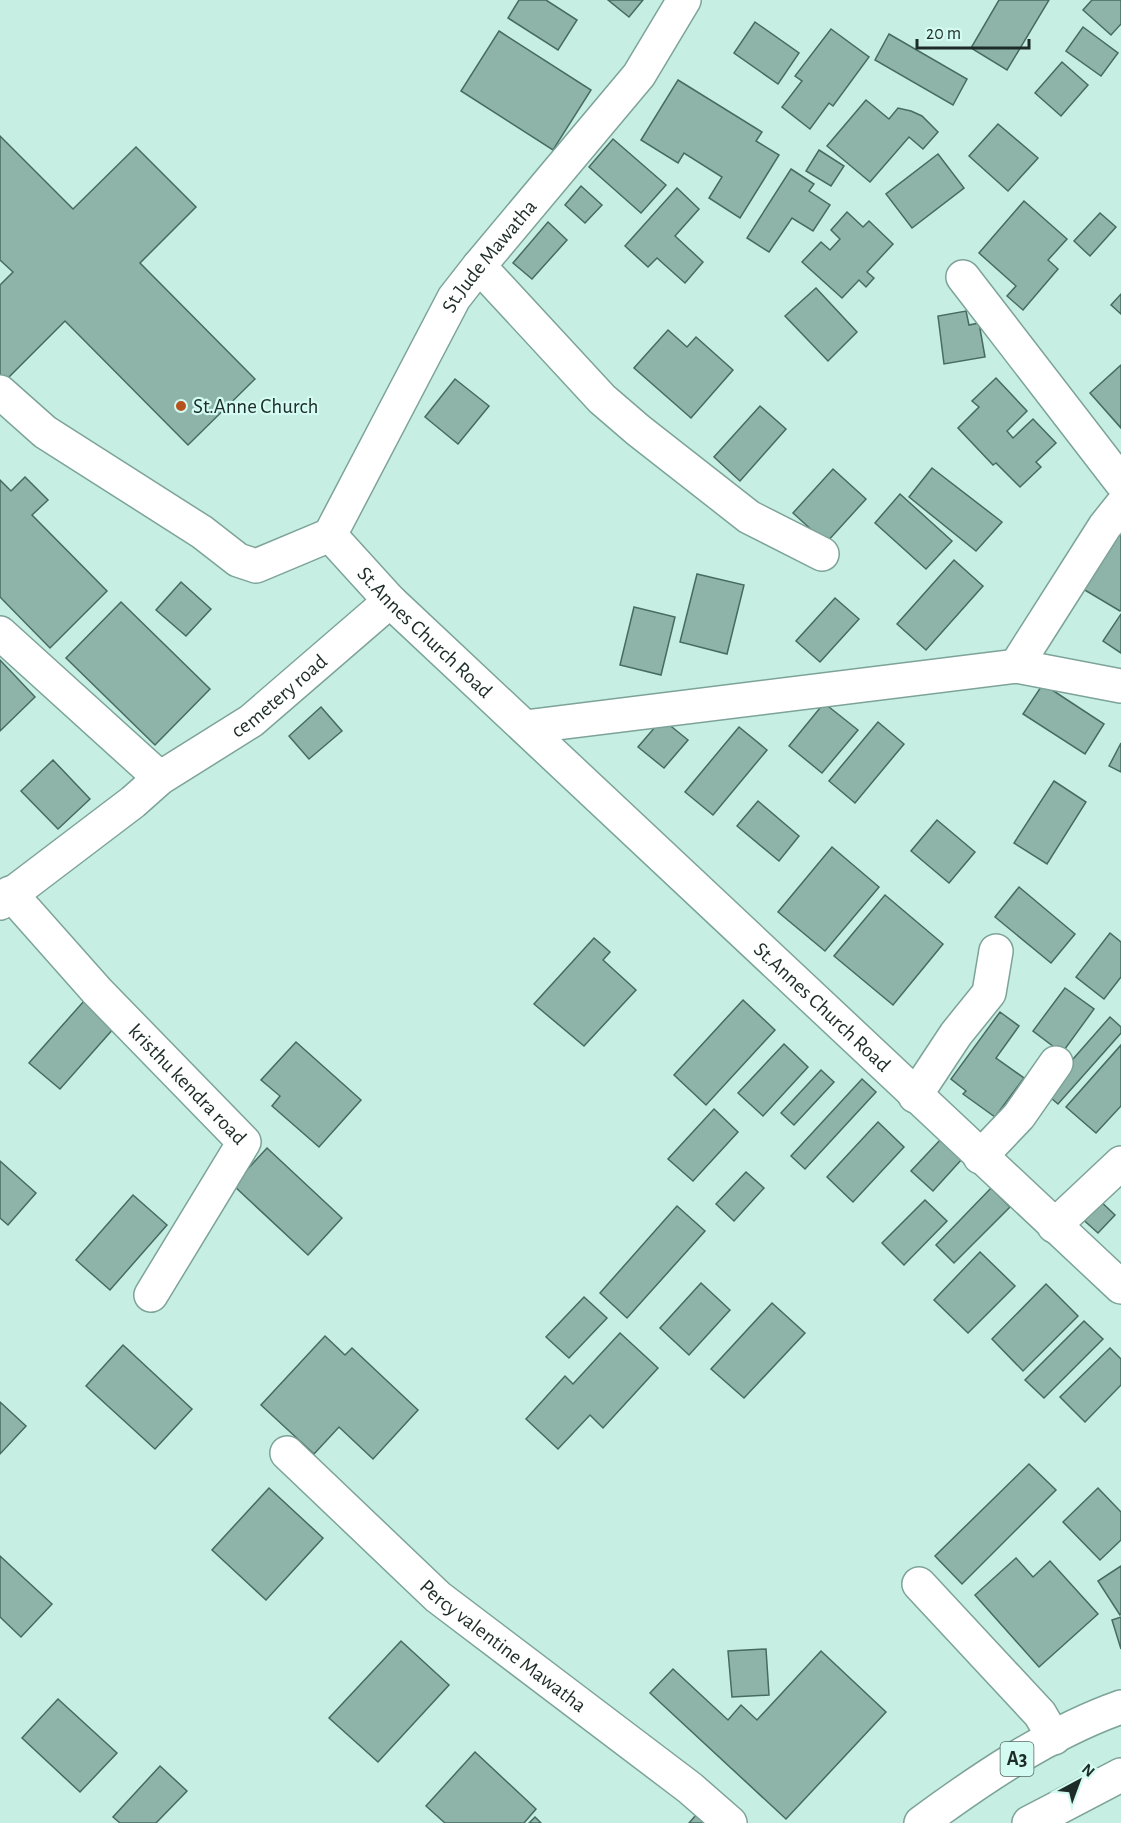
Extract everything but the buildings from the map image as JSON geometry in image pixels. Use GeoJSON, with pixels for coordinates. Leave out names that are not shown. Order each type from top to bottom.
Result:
{"type":"FeatureCollection","features":[{"type":"Feature","properties":{"kind":"main road","name":"St.Jude Mawatha"},"geometry":{"type":"LineString","coordinates":[[330,535],[454,298],[639,75],[684,0]]}},
{"type":"Feature","properties":{"kind":"main road"},"geometry":{"type":"LineString","coordinates":[[479,266],[602,399],[638,430],[749,517],[822,554]]}},
{"type":"Feature","properties":{"kind":"main road"},"geometry":{"type":"LineString","coordinates":[[963,277],[1121,482]]}},
{"type":"Feature","properties":{"kind":"main road"},"geometry":{"type":"LineString","coordinates":[[0,392],[45,432],[202,532],[238,560],[256,566],[330,535]]}},
{"type":"Feature","properties":{"kind":"main road"},"geometry":{"type":"LineString","coordinates":[[1016,666],[1105,526],[1121,506]]}},
{"type":"Feature","properties":{"kind":"main road","name":"St.Annes Church Road"},"geometry":{"type":"LineString","coordinates":[[330,535],[390,601],[1121,1287]]}},
{"type":"Feature","properties":{"kind":"main road","name":"cemetery road"},"geometry":{"type":"LineString","coordinates":[[5,898],[134,802],[160,778],[251,721],[390,601]]}},
{"type":"Feature","properties":{"kind":"main road"},"geometry":{"type":"LineString","coordinates":[[0,633],[160,778]]}},
{"type":"Feature","properties":{"kind":"main road"},"geometry":{"type":"LineString","coordinates":[[525,727],[1016,666],[1121,686]]}},
{"type":"Feature","properties":{"kind":"main road","name":"kristhu kendra road"},"geometry":{"type":"LineString","coordinates":[[5,898],[244,1142],[151,1295]]}},
{"type":"Feature","properties":{"kind":"main road"},"geometry":{"type":"LineString","coordinates":[[915,1096],[957,1034],[989,993],[996,951]]}},
{"type":"Feature","properties":{"kind":"main road"},"geometry":{"type":"LineString","coordinates":[[980,1157],[1019,1116],[1056,1063]]}},
{"type":"Feature","properties":{"kind":"main road"},"geometry":{"type":"LineString","coordinates":[[1054,1226],[1121,1163]]}},
{"type":"Feature","properties":{"kind":"main road","name":"Percy valentine Mawatha"},"geometry":{"type":"LineString","coordinates":[[287,1453],[438,1597],[690,1788],[730,1823]]}},
{"type":"Feature","properties":{"kind":"main road"},"geometry":{"type":"LineString","coordinates":[[919,1584],[1040,1714],[1054,1738]]}},
{"type":"Feature","properties":{"kind":"main road","name":"A3"},"geometry":{"type":"LineString","coordinates":[[921,1823],[1012,1762],[1054,1738],[1121,1707]]}},
{"type":"Feature","properties":{"kind":"main road"},"geometry":{"type":"LineString","coordinates":[[1029,1823],[1118,1781]]}},
{"type":"Feature","properties":{"kind":"place","name":"St.Anne Church"},"geometry":{"type":"Point","coordinates":[181,406]}}]}
